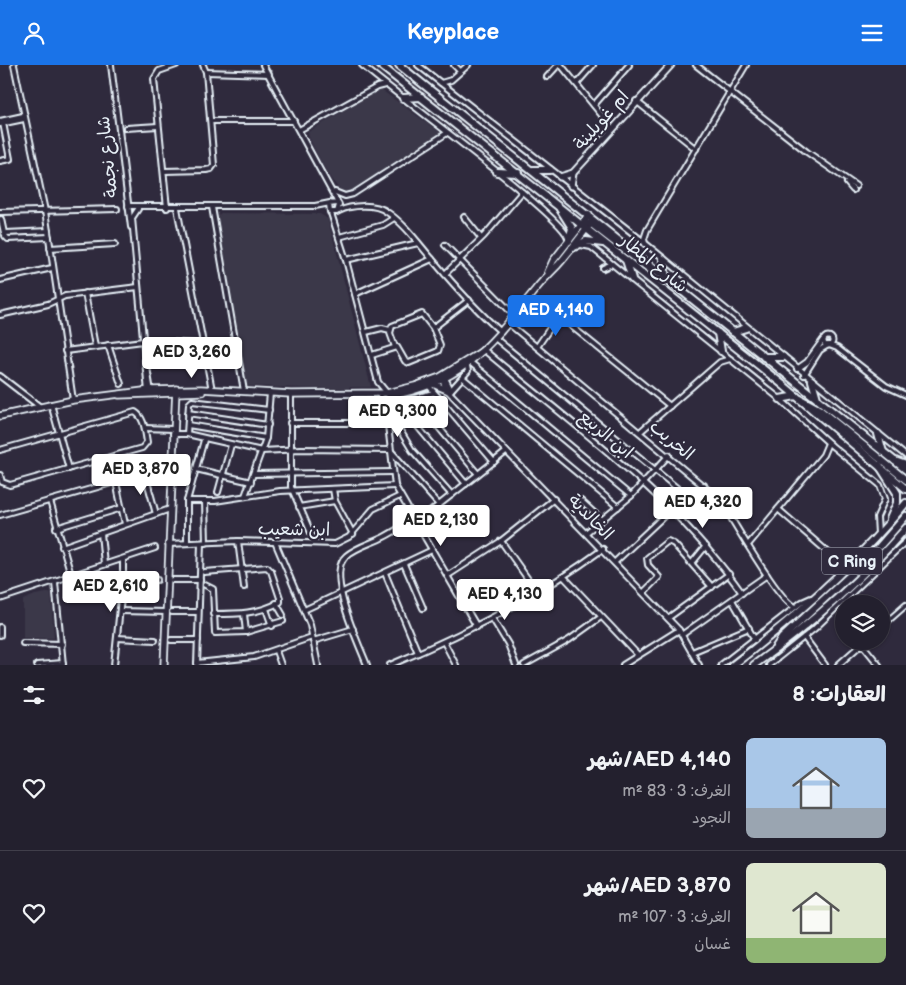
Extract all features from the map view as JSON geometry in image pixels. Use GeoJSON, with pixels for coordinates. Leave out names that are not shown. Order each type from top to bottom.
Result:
{"type":"FeatureCollection","features":[{"type":"Feature","properties":{"kind":"main road","name":"شارع المطار"},"geometry":{"type":"LineString","coordinates":[[380,65],[552,200],[589,222],[665,276],[762,357],[906,470]]}},
{"type":"Feature","properties":{"kind":"main road","name":"شارع المطار"},"geometry":{"type":"LineString","coordinates":[[399,65],[533,170],[589,222],[606,244],[798,397],[906,489]]}},
{"type":"Feature","properties":{"kind":"main road"},"geometry":{"type":"LineString","coordinates":[[403,98],[421,97]]}},
{"type":"Feature","properties":{"kind":"main road"},"geometry":{"type":"LineString","coordinates":[[533,170],[550,169]]}},
{"type":"Feature","properties":{"kind":"main road"},"geometry":{"type":"LineString","coordinates":[[497,172],[518,173]]}},
{"type":"Feature","properties":{"kind":"main road"},"geometry":{"type":"LineString","coordinates":[[552,200],[571,225],[572,231],[569,241]]}},
{"type":"Feature","properties":{"kind":"main road"},"geometry":{"type":"LineString","coordinates":[[546,278],[553,261],[569,241],[589,222]]}},
{"type":"Feature","properties":{"kind":"main road"},"geometry":{"type":"LineString","coordinates":[[0,416],[50,404],[116,394],[210,390],[291,394],[387,393],[442,378],[454,374],[469,364],[484,350],[559,264],[589,222]]}},
{"type":"Feature","properties":{"kind":"main road"},"geometry":{"type":"LineString","coordinates":[[572,248],[588,240],[606,244]]}},
{"type":"Feature","properties":{"kind":"main road"},"geometry":{"type":"LineString","coordinates":[[626,259],[632,279]]}},
{"type":"Feature","properties":{"kind":"main road"},"geometry":{"type":"LineString","coordinates":[[663,259],[665,276]]}},
{"type":"Feature","properties":{"kind":"main road"},"geometry":{"type":"LineString","coordinates":[[733,332],[746,328]]}},
{"type":"Feature","properties":{"kind":"main road"},"geometry":{"type":"LineString","coordinates":[[718,333],[721,351]]}},
{"type":"Feature","properties":{"kind":"main road"},"geometry":{"type":"LineString","coordinates":[[357,394],[380,397],[396,395],[430,385],[484,350]]}},
{"type":"Feature","properties":{"kind":"main road"},"geometry":{"type":"LineString","coordinates":[[762,357],[782,357]]}},
{"type":"Feature","properties":{"kind":"main road"},"geometry":{"type":"LineString","coordinates":[[430,385],[450,389],[454,374]]}},
{"type":"Feature","properties":{"kind":"main road"},"geometry":{"type":"LineString","coordinates":[[812,381],[817,400]]}},
{"type":"Feature","properties":{"kind":"main road"},"geometry":{"type":"LineString","coordinates":[[164,665],[169,612],[168,544],[174,392]]}},
{"type":"Feature","properties":{"kind":"main road"},"geometry":{"type":"LineString","coordinates":[[780,399],[798,397],[820,410],[906,480]]}},
{"type":"Feature","properties":{"kind":"main road"},"geometry":{"type":"LineString","coordinates":[[878,434],[883,452]]}},
{"type":"Feature","properties":{"kind":"main road"},"geometry":{"type":"LineString","coordinates":[[895,461],[906,465]]}},
{"type":"Feature","properties":{"kind":"main road"},"geometry":{"type":"LineString","coordinates":[[879,465],[897,493],[897,503],[890,523]]}},
{"type":"Feature","properties":{"kind":"main road","name":"C Ring"},"geometry":{"type":"LineString","coordinates":[[733,664],[813,598],[890,523],[906,503]]}},
{"type":"Feature","properties":{"kind":"main road"},"geometry":{"type":"LineString","coordinates":[[774,650],[782,638],[872,555],[906,515]]}},
{"type":"Feature","properties":{"kind":"main road","name":"C Ring"},"geometry":{"type":"LineString","coordinates":[[754,665],[807,625],[868,569],[906,530]]}},
{"type":"Feature","properties":{"kind":"street"},"geometry":{"type":"LineString","coordinates":[[14,65],[45,211],[73,400]]}},
{"type":"Feature","properties":{"kind":"street","name":"شارع نجمة"},"geometry":{"type":"LineString","coordinates":[[112,65],[150,392]]}},
{"type":"Feature","properties":{"kind":"street"},"geometry":{"type":"LineString","coordinates":[[167,208],[158,126],[155,76],[159,71],[176,65]]}},
{"type":"Feature","properties":{"kind":"street"},"geometry":{"type":"LineString","coordinates":[[164,171],[206,170],[213,167],[215,159],[206,72],[203,65]]}},
{"type":"Feature","properties":{"kind":"street"},"geometry":{"type":"LineString","coordinates":[[263,65],[334,193],[338,204],[335,221]]}},
{"type":"Feature","properties":{"kind":"street"},"geometry":{"type":"LineString","coordinates":[[362,65],[522,192],[565,230],[569,241]]}},
{"type":"Feature","properties":{"kind":"street","name":"شارع المطار"},"geometry":{"type":"LineString","coordinates":[[418,65],[635,235],[746,328],[906,456]]}},
{"type":"Feature","properties":{"kind":"street"},"geometry":{"type":"LineString","coordinates":[[454,65],[460,71]]}},
{"type":"Feature","properties":{"kind":"street"},"geometry":{"type":"LineString","coordinates":[[450,90],[452,80],[468,65]]}},
{"type":"Feature","properties":{"kind":"street"},"geometry":{"type":"LineString","coordinates":[[547,77],[560,65],[577,83],[613,129]]}},
{"type":"Feature","properties":{"kind":"street"},"geometry":{"type":"LineString","coordinates":[[577,83],[593,65]]}},
{"type":"Feature","properties":{"kind":"street"},"geometry":{"type":"LineString","coordinates":[[594,105],[629,65]]}},
{"type":"Feature","properties":{"kind":"street","name":"ام غويلينة"},"geometry":{"type":"LineString","coordinates":[[560,177],[573,173],[636,101],[671,65]]}},
{"type":"Feature","properties":{"kind":"street"},"geometry":{"type":"LineString","coordinates":[[696,65],[854,188]]}},
{"type":"Feature","properties":{"kind":"street"},"geometry":{"type":"LineString","coordinates":[[645,244],[644,235],[746,65]]}},
{"type":"Feature","properties":{"kind":"street"},"geometry":{"type":"LineString","coordinates":[[206,72],[269,74]]}},
{"type":"Feature","properties":{"kind":"street"},"geometry":{"type":"LineString","coordinates":[[377,87],[378,79]]}},
{"type":"Feature","properties":{"kind":"street"},"geometry":{"type":"LineString","coordinates":[[441,83],[452,80]]}},
{"type":"Feature","properties":{"kind":"street"},"geometry":{"type":"LineString","coordinates":[[299,130],[377,87],[386,85]]}},
{"type":"Feature","properties":{"kind":"street"},"geometry":{"type":"LineString","coordinates":[[636,101],[696,149]]}},
{"type":"Feature","properties":{"kind":"street"},"geometry":{"type":"LineString","coordinates":[[0,161],[10,159],[1,121],[24,117]]}},
{"type":"Feature","properties":{"kind":"street"},"geometry":{"type":"LineString","coordinates":[[211,121],[294,121]]}},
{"type":"Feature","properties":{"kind":"street"},"geometry":{"type":"LineString","coordinates":[[126,128],[158,126]]}},
{"type":"Feature","properties":{"kind":"street"},"geometry":{"type":"LineString","coordinates":[[334,193],[342,196],[350,195],[447,133]]}},
{"type":"Feature","properties":{"kind":"street","name":"ام غويلينة"},"geometry":{"type":"LineString","coordinates":[[571,186],[573,173]]}},
{"type":"Feature","properties":{"kind":"street"},"geometry":{"type":"LineString","coordinates":[[445,274],[481,238],[522,192]]}},
{"type":"Feature","properties":{"kind":"street"},"geometry":{"type":"LineString","coordinates":[[334,193],[329,210],[335,221],[356,294],[378,382],[387,393]]}},
{"type":"Feature","properties":{"kind":"street"},"geometry":{"type":"LineString","coordinates":[[128,208],[319,206],[331,202],[349,207],[378,208],[394,218],[469,300],[501,331]]}},
{"type":"Feature","properties":{"kind":"street"},"geometry":{"type":"LineString","coordinates":[[319,206],[338,212],[349,207]]}},
{"type":"Feature","properties":{"kind":"street"},"geometry":{"type":"LineString","coordinates":[[212,207],[244,391]]}},
{"type":"Feature","properties":{"kind":"street","name":"شارع نجمة"},"geometry":{"type":"LineString","coordinates":[[131,217],[140,208]]}},
{"type":"Feature","properties":{"kind":"street"},"geometry":{"type":"LineString","coordinates":[[177,208],[210,390]]}},
{"type":"Feature","properties":{"kind":"street"},"geometry":{"type":"LineString","coordinates":[[0,212],[117,209]]}},
{"type":"Feature","properties":{"kind":"street"},"geometry":{"type":"LineString","coordinates":[[464,217],[481,238]]}},
{"type":"Feature","properties":{"kind":"street"},"geometry":{"type":"LineString","coordinates":[[339,237],[383,225],[394,218]]}},
{"type":"Feature","properties":{"kind":"street"},"geometry":{"type":"LineString","coordinates":[[1,219],[5,238],[49,237]]}},
{"type":"Feature","properties":{"kind":"street"},"geometry":{"type":"LineString","coordinates":[[635,235],[647,230]]}},
{"type":"Feature","properties":{"kind":"street"},"geometry":{"type":"LineString","coordinates":[[4,233],[48,231]]}},
{"type":"Feature","properties":{"kind":"street"},"geometry":{"type":"LineString","coordinates":[[346,260],[418,243]]}},
{"type":"Feature","properties":{"kind":"street"},"geometry":{"type":"LineString","coordinates":[[50,248],[115,244]]}},
{"type":"Feature","properties":{"kind":"street"},"geometry":{"type":"LineString","coordinates":[[445,245],[514,315]]}},
{"type":"Feature","properties":{"kind":"street","name":"شارع المطار"},"geometry":{"type":"LineString","coordinates":[[572,248],[582,245],[591,247],[780,399],[828,443],[883,489],[885,499],[877,515],[877,535]]}},
{"type":"Feature","properties":{"kind":"street"},"geometry":{"type":"LineString","coordinates":[[356,294],[432,259]]}},
{"type":"Feature","properties":{"kind":"street"},"geometry":{"type":"LineString","coordinates":[[603,268],[612,264]]}},
{"type":"Feature","properties":{"kind":"street"},"geometry":{"type":"LineString","coordinates":[[0,280],[52,268]]}},
{"type":"Feature","properties":{"kind":"street"},"geometry":{"type":"LineString","coordinates":[[0,315],[85,293],[138,287]]}},
{"type":"Feature","properties":{"kind":"street"},"geometry":{"type":"LineString","coordinates":[[85,293],[95,346]]}},
{"type":"Feature","properties":{"kind":"street"},"geometry":{"type":"LineString","coordinates":[[433,328],[469,300]]}},
{"type":"Feature","properties":{"kind":"street"},"geometry":{"type":"LineString","coordinates":[[537,347],[564,309]]}},
{"type":"Feature","properties":{"kind":"street"},"geometry":{"type":"LineString","coordinates":[[420,314],[426,317],[433,328],[440,345],[439,349],[436,352],[407,363],[399,348],[395,347],[390,330],[392,326],[420,314]]}},
{"type":"Feature","properties":{"kind":"street"},"geometry":{"type":"LineString","coordinates":[[559,316],[670,406]]}},
{"type":"Feature","properties":{"kind":"street","name":"الخريب"},"geometry":{"type":"LineString","coordinates":[[508,323],[641,431],[722,503],[767,575],[789,605]]}},
{"type":"Feature","properties":{"kind":"street"},"geometry":{"type":"LineString","coordinates":[[366,332],[382,328],[390,330]]}},
{"type":"Feature","properties":{"kind":"street"},"geometry":{"type":"LineString","coordinates":[[797,369],[808,362],[823,340],[828,336],[830,344]]}},
{"type":"Feature","properties":{"kind":"street"},"geometry":{"type":"LineString","coordinates":[[495,338],[689,498]]}},
{"type":"Feature","properties":{"kind":"street"},"geometry":{"type":"LineString","coordinates":[[823,340],[837,348],[886,386],[906,395]]}},
{"type":"Feature","properties":{"kind":"street"},"geometry":{"type":"LineString","coordinates":[[65,351],[144,341],[202,344]]}},
{"type":"Feature","properties":{"kind":"street"},"geometry":{"type":"LineString","coordinates":[[804,375],[818,353],[830,344]]}},
{"type":"Feature","properties":{"kind":"street"},"geometry":{"type":"LineString","coordinates":[[108,345],[121,384]]}},
{"type":"Feature","properties":{"kind":"street"},"geometry":{"type":"LineString","coordinates":[[372,355],[395,347]]}},
{"type":"Feature","properties":{"kind":"street","name":"ابن الربيع"},"geometry":{"type":"LineString","coordinates":[[484,350],[643,484],[672,511],[706,546],[742,593]]}},
{"type":"Feature","properties":{"kind":"street"},"geometry":{"type":"LineString","coordinates":[[720,362],[721,351]]}},
{"type":"Feature","properties":{"kind":"street"},"geometry":{"type":"LineString","coordinates":[[641,431],[720,362],[730,359]]}},
{"type":"Feature","properties":{"kind":"street"},"geometry":{"type":"LineString","coordinates":[[450,389],[468,371],[469,364]]}},
{"type":"Feature","properties":{"kind":"street"},"geometry":{"type":"LineString","coordinates":[[469,364],[631,496]]}},
{"type":"Feature","properties":{"kind":"street"},"geometry":{"type":"LineString","coordinates":[[0,376],[28,397],[36,407]]}},
{"type":"Feature","properties":{"kind":"street","name":"الخالدية"},"geometry":{"type":"LineString","coordinates":[[442,378],[454,396],[506,452],[587,532],[679,629],[699,665]]}},
{"type":"Feature","properties":{"kind":"street"},"geometry":{"type":"LineString","coordinates":[[462,378],[618,507]]}},
{"type":"Feature","properties":{"kind":"street"},"geometry":{"type":"LineString","coordinates":[[372,393],[378,382]]}},
{"type":"Feature","properties":{"kind":"street"},"geometry":{"type":"LineString","coordinates":[[430,385],[433,393],[494,462]]}},
{"type":"Feature","properties":{"kind":"street"},"geometry":{"type":"LineString","coordinates":[[245,496],[266,438],[270,393]]}},
{"type":"Feature","properties":{"kind":"street"},"geometry":{"type":"LineString","coordinates":[[387,407],[433,393]]}},
{"type":"Feature","properties":{"kind":"street"},"geometry":{"type":"LineString","coordinates":[[291,394],[290,473],[292,490],[315,542]]}},
{"type":"Feature","properties":{"kind":"street"},"geometry":{"type":"LineString","coordinates":[[396,395],[387,407],[387,423],[395,486],[477,627]]}},
{"type":"Feature","properties":{"kind":"street"},"geometry":{"type":"LineString","coordinates":[[380,397],[412,450],[452,495]]}},
{"type":"Feature","properties":{"kind":"street"},"geometry":{"type":"LineString","coordinates":[[414,398],[478,474]]}},
{"type":"Feature","properties":{"kind":"street"},"geometry":{"type":"LineString","coordinates":[[187,434],[189,404],[194,401],[269,409]]}},
{"type":"Feature","properties":{"kind":"street"},"geometry":{"type":"LineString","coordinates":[[50,404],[69,469]]}},
{"type":"Feature","properties":{"kind":"street"},"geometry":{"type":"LineString","coordinates":[[0,451],[133,412],[139,415],[145,428],[147,444],[144,448],[10,485],[2,482],[0,475]]}},
{"type":"Feature","properties":{"kind":"street"},"geometry":{"type":"LineString","coordinates":[[188,413],[268,425]]}},
{"type":"Feature","properties":{"kind":"street"},"geometry":{"type":"LineString","coordinates":[[394,422],[406,414],[466,484]]}},
{"type":"Feature","properties":{"kind":"street"},"geometry":{"type":"LineString","coordinates":[[290,423],[387,423]]}},
{"type":"Feature","properties":{"kind":"street"},"geometry":{"type":"LineString","coordinates":[[188,425],[266,438]]}},
{"type":"Feature","properties":{"kind":"street"},"geometry":{"type":"LineString","coordinates":[[145,428],[173,431],[204,440],[262,451],[390,450],[439,505]]}},
{"type":"Feature","properties":{"kind":"street"},"geometry":{"type":"LineString","coordinates":[[187,543],[187,501],[204,440]]}},
{"type":"Feature","properties":{"kind":"street"},"geometry":{"type":"LineString","coordinates":[[748,545],[823,455],[828,443]]}},
{"type":"Feature","properties":{"kind":"street"},"geometry":{"type":"LineString","coordinates":[[218,492],[231,445]]}},
{"type":"Feature","properties":{"kind":"street"},"geometry":{"type":"LineString","coordinates":[[823,455],[836,449]]}},
{"type":"Feature","properties":{"kind":"street"},"geometry":{"type":"LineString","coordinates":[[367,665],[341,594],[339,579],[342,561],[347,555],[415,521],[439,505],[506,452]]}},
{"type":"Feature","properties":{"kind":"street"},"geometry":{"type":"LineString","coordinates":[[587,532],[631,496],[669,455]]}},
{"type":"Feature","properties":{"kind":"street"},"geometry":{"type":"LineString","coordinates":[[0,515],[145,474],[171,469]]}},
{"type":"Feature","properties":{"kind":"street"},"geometry":{"type":"LineString","coordinates":[[196,469],[250,482]]}},
{"type":"Feature","properties":{"kind":"street"},"geometry":{"type":"LineString","coordinates":[[254,474],[392,472]]}},
{"type":"Feature","properties":{"kind":"street"},"geometry":{"type":"LineString","coordinates":[[145,474],[156,514]]}},
{"type":"Feature","properties":{"kind":"street"},"geometry":{"type":"LineString","coordinates":[[116,482],[125,524]]}},
{"type":"Feature","properties":{"kind":"street"},"geometry":{"type":"LineString","coordinates":[[615,562],[704,485]]}},
{"type":"Feature","properties":{"kind":"street"},"geometry":{"type":"LineString","coordinates":[[187,501],[205,501],[292,490],[395,486]]}},
{"type":"Feature","properties":{"kind":"street"},"geometry":{"type":"LineString","coordinates":[[333,489],[335,501],[353,533]]}},
{"type":"Feature","properties":{"kind":"street","name":"ابن شعيب"},"geometry":{"type":"LineString","coordinates":[[168,544],[238,541],[335,544],[353,533],[372,509],[400,496]]}},
{"type":"Feature","properties":{"kind":"street"},"geometry":{"type":"LineString","coordinates":[[447,576],[501,541],[554,499]]}},
{"type":"Feature","properties":{"kind":"street"},"geometry":{"type":"LineString","coordinates":[[50,501],[56,528],[71,575]]}},
{"type":"Feature","properties":{"kind":"street"},"geometry":{"type":"LineString","coordinates":[[205,501],[198,612],[197,664],[254,657],[353,629]]}},
{"type":"Feature","properties":{"kind":"street"},"geometry":{"type":"LineString","coordinates":[[299,507],[335,501]]}},
{"type":"Feature","properties":{"kind":"street"},"geometry":{"type":"LineString","coordinates":[[581,501],[602,520]]}},
{"type":"Feature","properties":{"kind":"street"},"geometry":{"type":"LineString","coordinates":[[56,528],[122,508]]}},
{"type":"Feature","properties":{"kind":"street"},"geometry":{"type":"LineString","coordinates":[[62,547],[170,509]]}},
{"type":"Feature","properties":{"kind":"street"},"geometry":{"type":"LineString","coordinates":[[778,509],[837,560],[846,561],[855,557]]}},
{"type":"Feature","properties":{"kind":"street"},"geometry":{"type":"LineString","coordinates":[[101,533],[104,564]]}},
{"type":"Feature","properties":{"kind":"street"},"geometry":{"type":"LineString","coordinates":[[238,541],[244,587]]}},
{"type":"Feature","properties":{"kind":"street"},"geometry":{"type":"LineString","coordinates":[[501,541],[538,592]]}},
{"type":"Feature","properties":{"kind":"street"},"geometry":{"type":"LineString","coordinates":[[644,591],[659,577],[648,565],[648,558],[666,541],[672,542],[712,587]]}},
{"type":"Feature","properties":{"kind":"street"},"geometry":{"type":"LineString","coordinates":[[769,665],[804,637],[904,547],[906,541]]}},
{"type":"Feature","properties":{"kind":"street"},"geometry":{"type":"LineString","coordinates":[[275,542],[304,610],[313,639],[318,665]]}},
{"type":"Feature","properties":{"kind":"street"},"geometry":{"type":"LineString","coordinates":[[692,563],[706,546]]}},
{"type":"Feature","properties":{"kind":"street"},"geometry":{"type":"LineString","coordinates":[[0,599],[156,548]]}},
{"type":"Feature","properties":{"kind":"street"},"geometry":{"type":"LineString","coordinates":[[390,665],[477,627],[564,577],[603,549]]}},
{"type":"Feature","properties":{"kind":"street"},"geometry":{"type":"LineString","coordinates":[[304,610],[432,551]]}},
{"type":"Feature","properties":{"kind":"street"},"geometry":{"type":"LineString","coordinates":[[114,665],[124,579],[123,559]]}},
{"type":"Feature","properties":{"kind":"street"},"geometry":{"type":"LineString","coordinates":[[837,560],[837,575]]}},
{"type":"Feature","properties":{"kind":"street"},"geometry":{"type":"LineString","coordinates":[[404,563],[423,608]]}},
{"type":"Feature","properties":{"kind":"street"},"geometry":{"type":"LineString","coordinates":[[204,572],[268,567],[280,598],[266,609],[244,614],[213,615]]}},
{"type":"Feature","properties":{"kind":"street"},"geometry":{"type":"LineString","coordinates":[[861,585],[868,569]]}},
{"type":"Feature","properties":{"kind":"street"},"geometry":{"type":"LineString","coordinates":[[385,573],[418,653]]}},
{"type":"Feature","properties":{"kind":"street"},"geometry":{"type":"LineString","coordinates":[[668,618],[729,574]]}},
{"type":"Feature","properties":{"kind":"street"},"geometry":{"type":"LineString","coordinates":[[683,634],[767,575]]}},
{"type":"Feature","properties":{"kind":"street"},"geometry":{"type":"LineString","coordinates":[[564,577],[638,655]]}},
{"type":"Feature","properties":{"kind":"street"},"geometry":{"type":"LineString","coordinates":[[124,579],[157,580]]}},
{"type":"Feature","properties":{"kind":"street"},"geometry":{"type":"LineString","coordinates":[[172,580],[200,581]]}},
{"type":"Feature","properties":{"kind":"street"},"geometry":{"type":"LineString","coordinates":[[36,665],[63,664],[55,582]]}},
{"type":"Feature","properties":{"kind":"street"},"geometry":{"type":"LineString","coordinates":[[205,585],[213,589],[215,633],[246,632],[272,626],[283,621]]}},
{"type":"Feature","properties":{"kind":"street"},"geometry":{"type":"LineString","coordinates":[[721,665],[795,607],[805,600],[813,598]]}},
{"type":"Feature","properties":{"kind":"street"},"geometry":{"type":"LineString","coordinates":[[732,600],[755,640]]}},
{"type":"Feature","properties":{"kind":"street"},"geometry":{"type":"LineString","coordinates":[[276,603],[283,615]]}},
{"type":"Feature","properties":{"kind":"street"},"geometry":{"type":"LineString","coordinates":[[787,621],[789,605],[795,607]]}},
{"type":"Feature","properties":{"kind":"street"},"geometry":{"type":"LineString","coordinates":[[890,619],[906,605]]}},
{"type":"Feature","properties":{"kind":"street"},"geometry":{"type":"LineString","coordinates":[[266,609],[272,626]]}},
{"type":"Feature","properties":{"kind":"street"},"geometry":{"type":"LineString","coordinates":[[121,611],[198,612]]}},
{"type":"Feature","properties":{"kind":"street"},"geometry":{"type":"LineString","coordinates":[[244,614],[246,632]]}},
{"type":"Feature","properties":{"kind":"street"},"geometry":{"type":"LineString","coordinates":[[524,665],[569,640],[601,617]]}},
{"type":"Feature","properties":{"kind":"street"},"geometry":{"type":"LineString","coordinates":[[492,618],[508,644],[516,665]]}},
{"type":"Feature","properties":{"kind":"street"},"geometry":{"type":"LineString","coordinates":[[0,627],[0,635]]}},
{"type":"Feature","properties":{"kind":"street"},"geometry":{"type":"LineString","coordinates":[[692,652],[748,628]]}},
{"type":"Feature","properties":{"kind":"street"},"geometry":{"type":"LineString","coordinates":[[623,665],[679,629]]}},
{"type":"Feature","properties":{"kind":"street"},"geometry":{"type":"LineString","coordinates":[[804,637],[825,665]]}},
{"type":"Feature","properties":{"kind":"street"},"geometry":{"type":"LineString","coordinates":[[117,638],[155,640]]}},
{"type":"Feature","properties":{"kind":"street"},"geometry":{"type":"LineString","coordinates":[[171,640],[198,640]]}},
{"type":"Feature","properties":{"kind":"street"},"geometry":{"type":"LineString","coordinates":[[444,642],[456,665]]}},
{"type":"Feature","properties":{"kind":"street"},"geometry":{"type":"LineString","coordinates":[[23,643],[62,644]]}},
{"type":"Feature","properties":{"kind":"street"},"geometry":{"type":"LineString","coordinates":[[838,665],[856,650]]}},
{"type":"Feature","properties":{"kind":"street"},"geometry":{"type":"LineString","coordinates":[[869,650],[879,665]]}},
{"type":"Feature","properties":{"kind":"street"},"geometry":{"type":"LineString","coordinates":[[276,651],[281,665]]}},
{"type":"Feature","properties":{"kind":"shaded area"},"geometry":{"type":"Polygon","coordinates":[[[380,89],[441,133],[351,194],[342,194],[322,164],[308,132],[380,89]]]}},
{"type":"Feature","properties":{"kind":"shaded area"},"geometry":{"type":"Polygon","coordinates":[[[221,213],[320,214],[328,219],[371,387],[349,387],[349,390],[247,386],[216,217],[221,213]]]}},
{"type":"Feature","properties":{"kind":"shaded area"},"geometry":{"type":"Polygon","coordinates":[[[51,592],[54,638],[23,638],[23,600],[35,595],[51,592]]]}}]}
